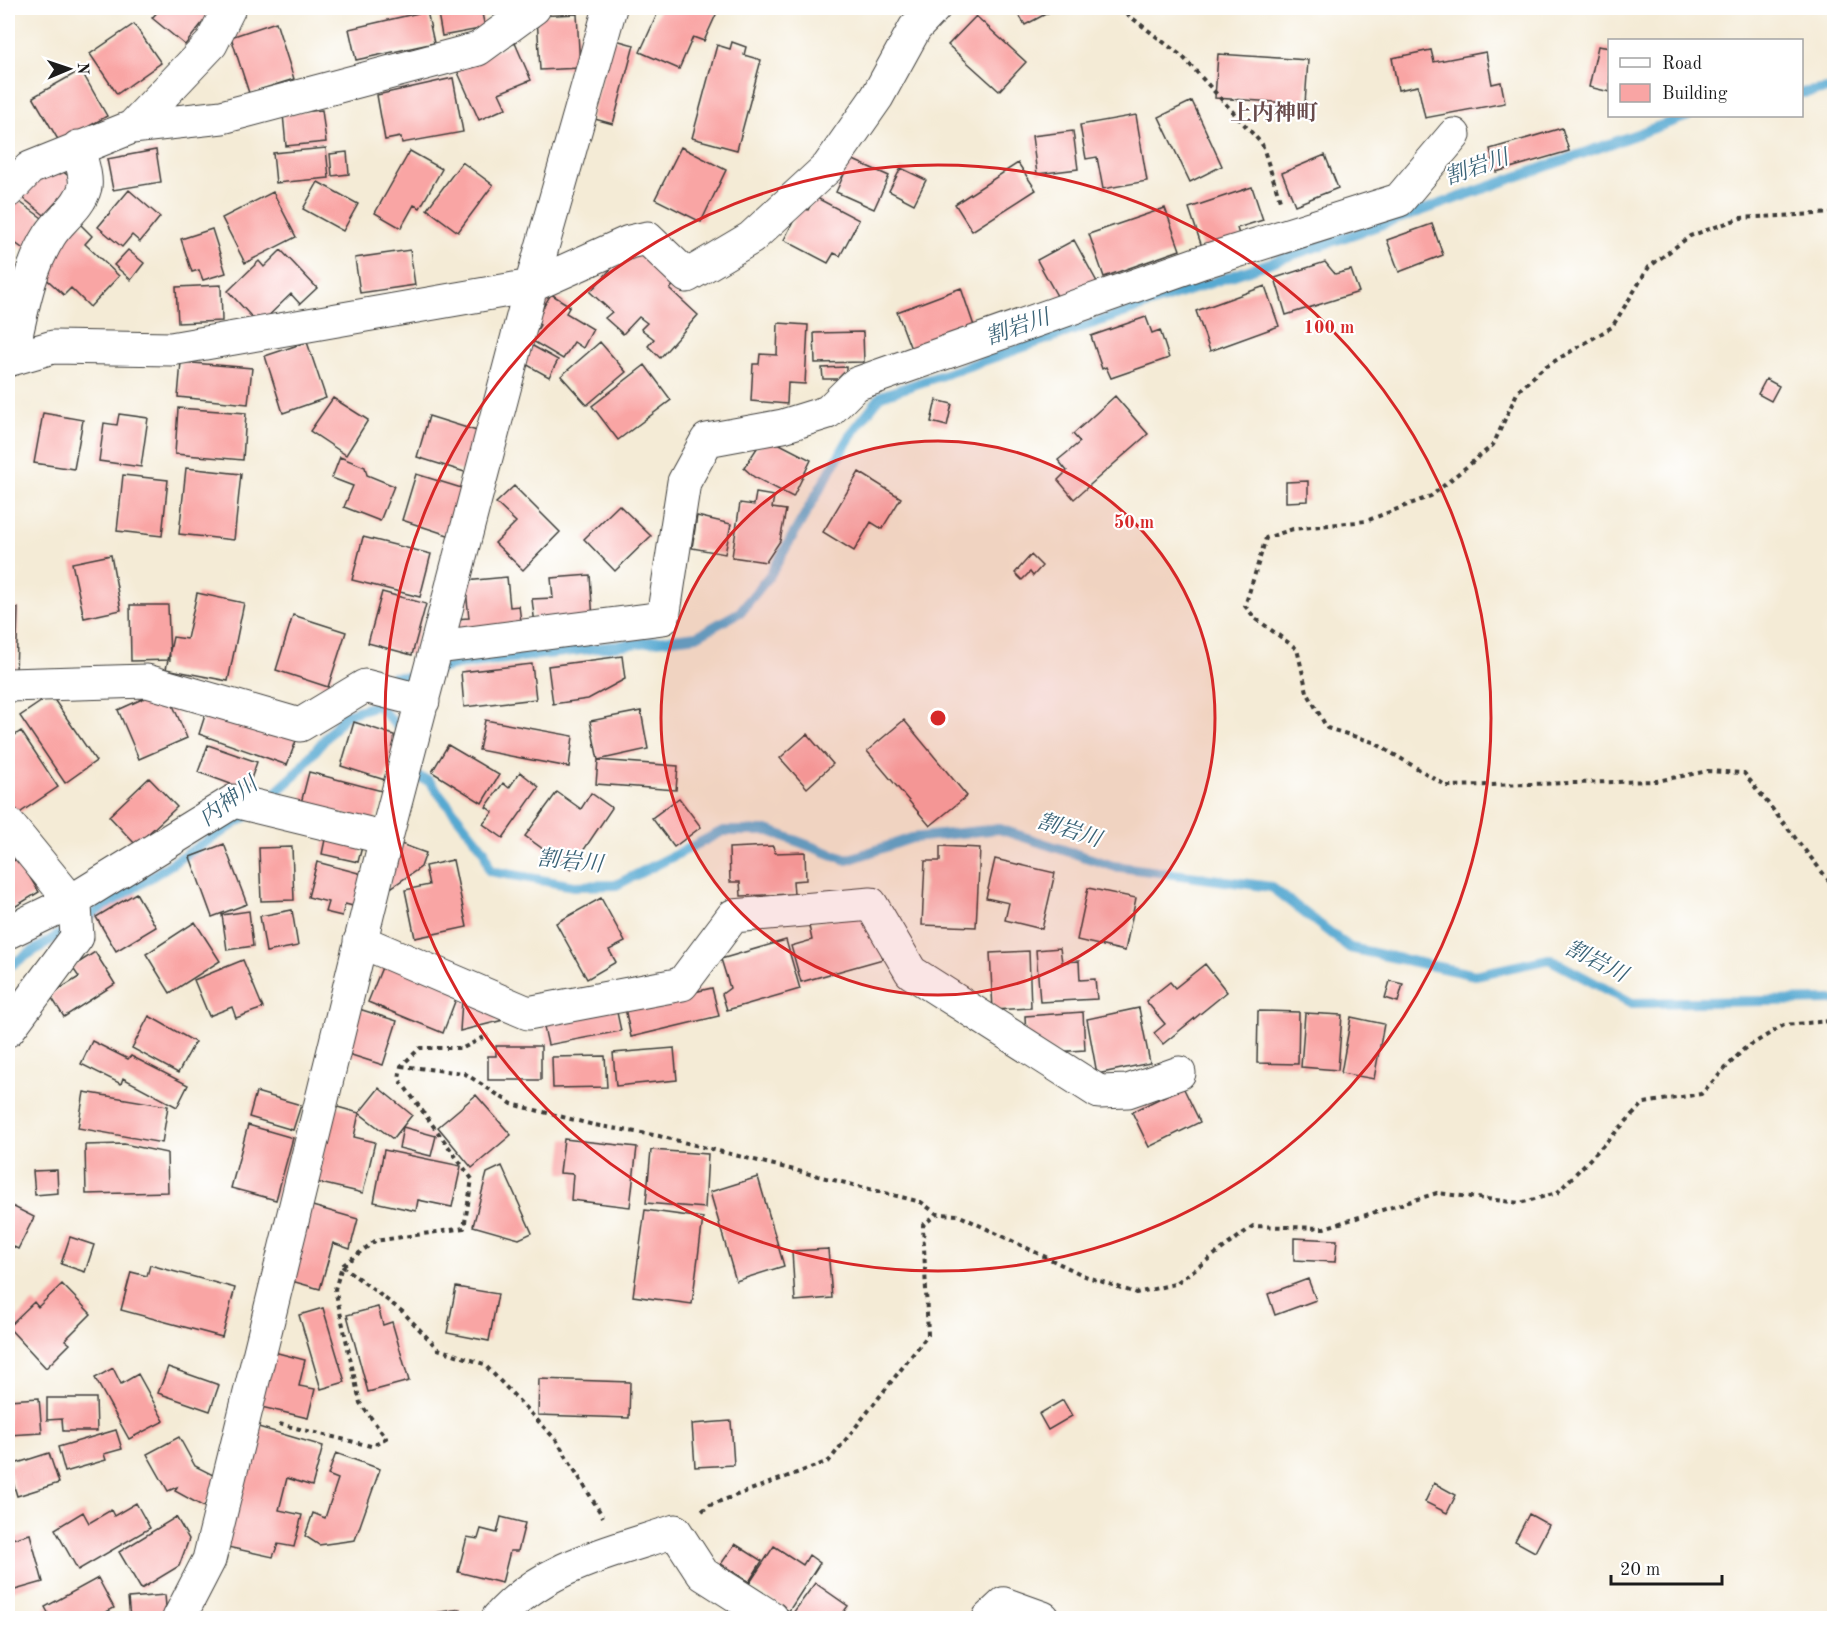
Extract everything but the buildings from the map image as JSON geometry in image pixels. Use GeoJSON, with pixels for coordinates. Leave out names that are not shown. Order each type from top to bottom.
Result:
{"type":"FeatureCollection","features":[{"type":"Feature","properties":{"kind":"street"},"geometry":{"type":"LineString","coordinates":[[132,127],[212,44],[229,8]]}},
{"type":"Feature","properties":{"kind":"street"},"geometry":{"type":"LineString","coordinates":[[8,191],[30,168],[132,127],[222,117],[478,49],[534,8]]}},
{"type":"Feature","properties":{"kind":"street"},"geometry":{"type":"LineString","coordinates":[[594,8],[600,44]]}},
{"type":"Feature","properties":{"kind":"street"},"geometry":{"type":"LineString","coordinates":[[178,1618],[209,1560],[360,941],[413,742],[426,678],[531,286],[610,8]]}},
{"type":"Feature","properties":{"kind":"street"},"geometry":{"type":"LineString","coordinates":[[78,147],[86,185],[79,200],[50,235],[39,256],[30,278],[9,358],[53,347],[171,349],[531,286],[629,242],[647,238],[687,276],[751,238],[828,167],[877,97],[915,28],[934,8]]}},
{"type":"Feature","properties":{"kind":"street"},"geometry":{"type":"LineString","coordinates":[[8,686],[147,681],[300,724],[365,686],[372,687],[426,678],[663,618],[684,482],[707,440],[783,426],[828,412],[856,384],[1202,262],[1399,200],[1454,135]]}},
{"type":"Feature","properties":{"kind":"street"},"geometry":{"type":"LineString","coordinates":[[8,932],[74,913],[234,801],[386,838]]}},
{"type":"Feature","properties":{"kind":"street"},"geometry":{"type":"LineString","coordinates":[[8,824],[74,913],[70,946],[8,1030]]}},
{"type":"Feature","properties":{"kind":"street"},"geometry":{"type":"LineString","coordinates":[[360,941],[528,1013],[682,984],[733,916],[871,904],[911,972],[1099,1092],[1128,1091],[1179,1073]]}},
{"type":"Feature","properties":{"kind":"street"},"geometry":{"type":"LineString","coordinates":[[498,1618],[516,1598],[572,1564],[675,1531],[703,1574],[772,1618]]}},
{"type":"Feature","properties":{"kind":"street"},"geometry":{"type":"LineString","coordinates":[[989,1618],[1004,1604],[1043,1618]]}},
{"type":"Feature","properties":{"kind":"path"},"geometry":{"type":"LineString","coordinates":[[1119,8],[1184,57],[1262,144],[1292,234]]}},
{"type":"Feature","properties":{"kind":"path"},"geometry":{"type":"LineString","coordinates":[[1834,213],[1741,218],[1690,236],[1649,267],[1612,327],[1543,368],[1518,391],[1493,445],[1431,496],[1366,520],[1293,529],[1266,538],[1245,606],[1255,618],[1297,649],[1307,692],[1327,728],[1373,742],[1447,786],[1657,781],[1708,771],[1744,773],[1834,887]]}},
{"type":"Feature","properties":{"kind":"path"},"geometry":{"type":"LineString","coordinates":[[245,1415],[371,1446],[386,1438],[360,1403],[335,1289],[342,1266],[375,1241],[464,1228],[472,1179],[399,1079],[401,1066],[420,1048],[463,1048],[528,1013]]}},
{"type":"Feature","properties":{"kind":"path"},"geometry":{"type":"LineString","coordinates":[[401,1066],[464,1073],[512,1104],[594,1125],[659,1136],[921,1202],[937,1214],[958,1215],[1085,1276],[1136,1293],[1175,1284],[1253,1226],[1324,1228],[1437,1193],[1520,1203],[1557,1193],[1644,1103],[1701,1094],[1744,1049],[1784,1024],[1830,1021],[1834,1018]]}},
{"type":"Feature","properties":{"kind":"path"},"geometry":{"type":"LineString","coordinates":[[675,1531],[710,1505],[829,1461],[928,1335],[923,1225],[937,1214]]}},
{"type":"Feature","properties":{"kind":"path"},"geometry":{"type":"LineString","coordinates":[[342,1266],[403,1312],[438,1349],[484,1364],[557,1441],[622,1548]]}},
{"type":"Feature","properties":{"kind":"waterway","name":"割岩川"},"geometry":{"type":"LineString","coordinates":[[1803,93],[1834,88]]}},
{"type":"Feature","properties":{"kind":"waterway","name":"割岩川"},"geometry":{"type":"LineString","coordinates":[[265,802],[295,775],[345,715],[377,705],[393,677],[409,677],[456,665],[697,636],[740,612],[770,575],[854,430],[881,396],[1418,212],[1685,117]]}},
{"type":"Feature","properties":{"kind":"waterway","name":"割岩川"},"geometry":{"type":"LineString","coordinates":[[377,705],[401,730],[404,740]]}},
{"type":"Feature","properties":{"kind":"waterway","name":"割岩川"},"geometry":{"type":"LineString","coordinates":[[412,767],[415,776],[429,781],[484,850],[490,871],[574,886],[616,885],[723,831],[770,831],[847,860],[912,838],[999,829],[1113,866],[1271,887],[1350,948],[1475,975],[1549,959],[1632,1003],[1832,1000]]}},
{"type":"Feature","properties":{"kind":"waterway","name":"内神川"},"geometry":{"type":"LineString","coordinates":[[82,921],[253,812]]}},
{"type":"Feature","properties":{"kind":"waterway","name":"内神川"},"geometry":{"type":"LineString","coordinates":[[8,967],[68,929]]}},
{"type":"Feature","properties":{"kind":"district","name":"上内神町"},"geometry":{"type":"Point","coordinates":[1274,114]}}]}
